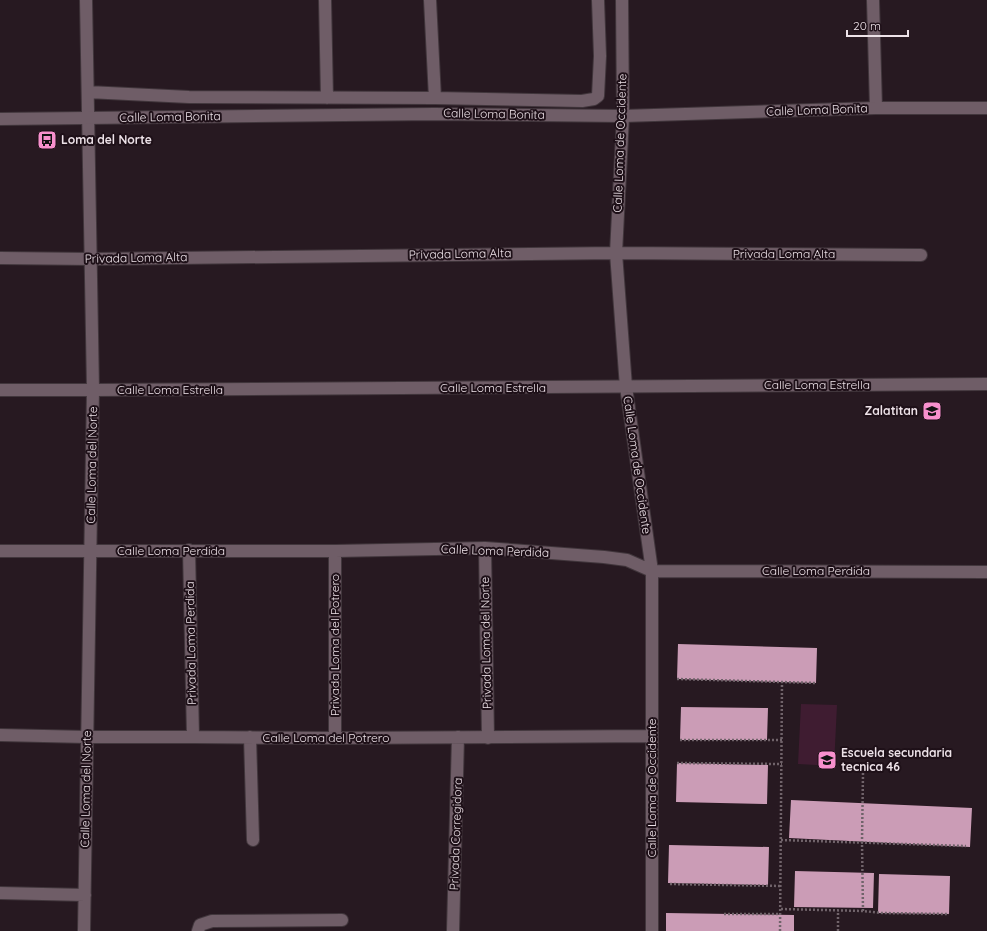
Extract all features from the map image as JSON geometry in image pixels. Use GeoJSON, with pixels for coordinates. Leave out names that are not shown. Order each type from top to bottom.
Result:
{"type":"FeatureCollection","features":[{"type":"Feature","properties":{"kind":"street","name":"Calle Loma del Norte"},"geometry":{"type":"LineString","coordinates":[[84,931],[93,390],[92,258],[86,0]]}},
{"type":"Feature","properties":{"kind":"street"},"geometry":{"type":"LineString","coordinates":[[325,0],[327,98]]}},
{"type":"Feature","properties":{"kind":"street"},"geometry":{"type":"LineString","coordinates":[[430,0],[435,98]]}},
{"type":"Feature","properties":{"kind":"street"},"geometry":{"type":"LineString","coordinates":[[88,92],[189,97],[435,98],[582,101],[594,99],[598,96],[600,56],[598,0]]}},
{"type":"Feature","properties":{"kind":"street","name":"Calle Loma de Occidente"},"geometry":{"type":"LineString","coordinates":[[622,0],[623,116],[616,253],[626,387],[652,571],[652,931]]}},
{"type":"Feature","properties":{"kind":"street"},"geometry":{"type":"LineString","coordinates":[[873,0],[876,108]]}},
{"type":"Feature","properties":{"kind":"street","name":"Calle Loma Bonita"},"geometry":{"type":"LineString","coordinates":[[0,119],[434,114],[623,116],[876,108],[987,108]]}},
{"type":"Feature","properties":{"kind":"street","name":"Privada Loma Alta"},"geometry":{"type":"LineString","coordinates":[[0,258],[616,253],[921,255]]}},
{"type":"Feature","properties":{"kind":"street","name":"Calle Loma Estrella"},"geometry":{"type":"LineString","coordinates":[[0,390],[987,384]]}},
{"type":"Feature","properties":{"kind":"street","name":"Calle Loma Perdida"},"geometry":{"type":"LineString","coordinates":[[0,551],[335,551],[485,548],[627,560],[652,571],[987,572]]}},
{"type":"Feature","properties":{"kind":"street","name":"Privada Loma del Norte"},"geometry":{"type":"LineString","coordinates":[[485,548],[488,738]]}},
{"type":"Feature","properties":{"kind":"street","name":"Privada Loma Perdida"},"geometry":{"type":"LineString","coordinates":[[189,550],[194,737]]}},
{"type":"Feature","properties":{"kind":"street","name":"Privada Loma del Potrero"},"geometry":{"type":"LineString","coordinates":[[335,551],[335,738]]}},
{"type":"Feature","properties":{"kind":"street","name":"Calle Loma del Potrero"},"geometry":{"type":"LineString","coordinates":[[0,735],[87,737],[335,738],[651,736]]}},
{"type":"Feature","properties":{"kind":"street"},"geometry":{"type":"LineString","coordinates":[[250,737],[253,840]]}},
{"type":"Feature","properties":{"kind":"street","name":"Privada Corregidora"},"geometry":{"type":"LineString","coordinates":[[453,931],[458,737]]}},
{"type":"Feature","properties":{"kind":"street"},"geometry":{"type":"LineString","coordinates":[[0,893],[85,895]]}},
{"type":"Feature","properties":{"kind":"street"},"geometry":{"type":"LineString","coordinates":[[198,931],[200,925],[212,921],[342,920]]}},
{"type":"Feature","properties":{"kind":"path"},"geometry":{"type":"LineString","coordinates":[[677,679],[816,683]]}},
{"type":"Feature","properties":{"kind":"path"},"geometry":{"type":"LineString","coordinates":[[780,931],[782,682]]}},
{"type":"Feature","properties":{"kind":"path"},"geometry":{"type":"LineString","coordinates":[[680,740],[782,740]]}},
{"type":"Feature","properties":{"kind":"path"},"geometry":{"type":"LineString","coordinates":[[677,763],[782,764]]}},
{"type":"Feature","properties":{"kind":"path"},"geometry":{"type":"LineString","coordinates":[[863,911],[862,842],[864,774]]}},
{"type":"Feature","properties":{"kind":"path"},"geometry":{"type":"LineString","coordinates":[[781,840],[966,846]]}},
{"type":"Feature","properties":{"kind":"path"},"geometry":{"type":"LineString","coordinates":[[670,884],[781,886]]}},
{"type":"Feature","properties":{"kind":"path"},"geometry":{"type":"LineString","coordinates":[[780,909],[949,914]]}},
{"type":"Feature","properties":{"kind":"path"},"geometry":{"type":"LineString","coordinates":[[838,910],[838,931]]}},
{"type":"Feature","properties":{"kind":"path"},"geometry":{"type":"LineString","coordinates":[[724,914],[780,914]]}},
{"type":"Feature","properties":{"kind":"shaded area"},"geometry":{"type":"Polygon","coordinates":[[[801,704],[837,705],[834,766],[798,764],[801,704]]]}},
{"type":"Feature","properties":{"kind":"building"},"geometry":{"type":"Polygon","coordinates":[[[678,644],[817,648],[816,683],[677,679],[678,644]]]}},
{"type":"Feature","properties":{"kind":"building"},"geometry":{"type":"Polygon","coordinates":[[[681,707],[768,708],[767,740],[680,740],[681,707]]]}},
{"type":"Feature","properties":{"kind":"building"},"geometry":{"type":"Polygon","coordinates":[[[677,763],[768,765],[767,804],[676,802],[677,763]]]}},
{"type":"Feature","properties":{"kind":"building"},"geometry":{"type":"Polygon","coordinates":[[[791,800],[972,808],[970,847],[789,838],[791,800]]]}},
{"type":"Feature","properties":{"kind":"building"},"geometry":{"type":"Polygon","coordinates":[[[669,845],[769,847],[768,885],[668,883],[669,845]]]}},
{"type":"Feature","properties":{"kind":"building"},"geometry":{"type":"Polygon","coordinates":[[[795,871],[874,873],[873,908],[794,907],[795,871]]]}},
{"type":"Feature","properties":{"kind":"building"},"geometry":{"type":"Polygon","coordinates":[[[879,874],[950,876],[949,914],[878,913],[879,874]]]}},
{"type":"Feature","properties":{"kind":"building"},"geometry":{"type":"Polygon","coordinates":[[[666,913],[794,915],[794,931],[666,931],[666,913]]]}},
{"type":"Feature","properties":{"kind":"place","name":"Loma del Norte"},"geometry":{"type":"Point","coordinates":[47,140]}},
{"type":"Feature","properties":{"kind":"place","name":"Zalatitan"},"geometry":{"type":"Point","coordinates":[932,411]}},
{"type":"Feature","properties":{"kind":"place","name":"Escuela secundaria tecnica 46"},"geometry":{"type":"Point","coordinates":[827,760]}}]}
